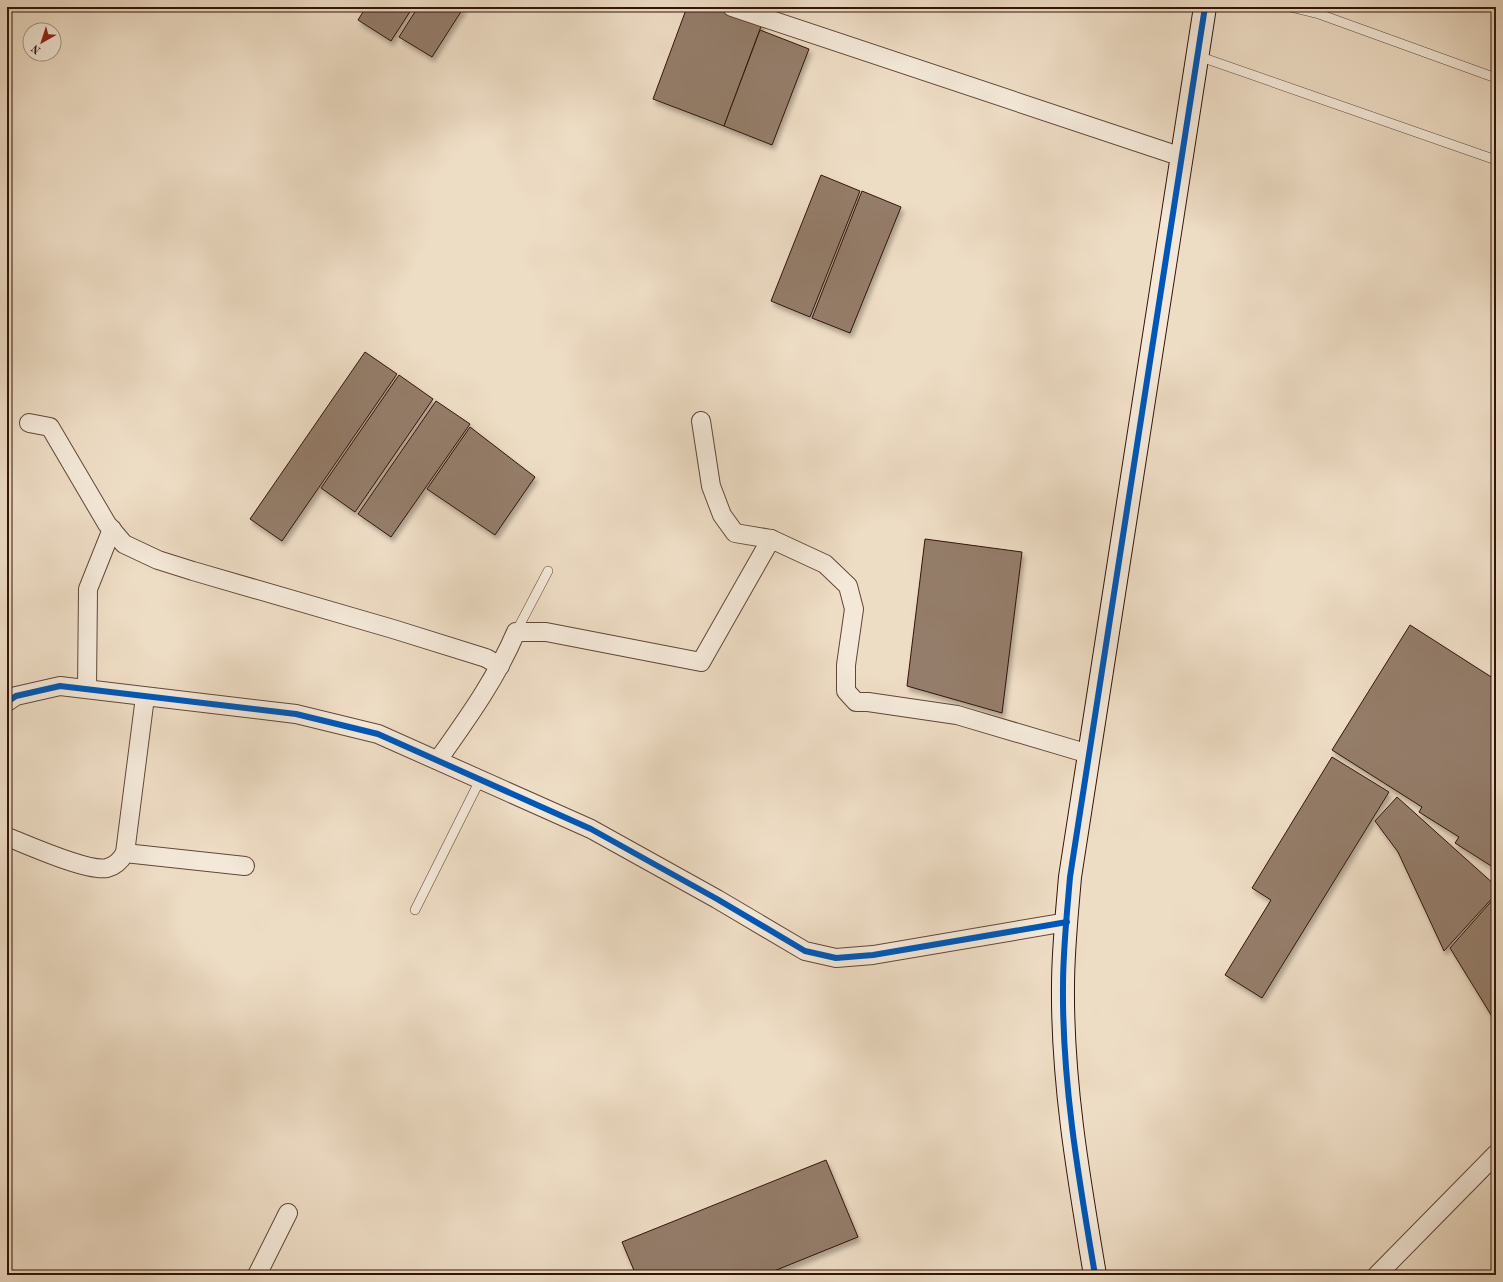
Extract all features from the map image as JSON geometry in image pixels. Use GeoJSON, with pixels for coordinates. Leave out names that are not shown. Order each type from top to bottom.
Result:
{"type":"FeatureCollection","features":[{"type":"Feature","properties":{"kind":"street"},"geometry":{"type":"LineString","coordinates":[[732,7],[1182,157]]}},
{"type":"Feature","properties":{"kind":"street"},"geometry":{"type":"LineString","coordinates":[[1095,1275],[1077,1169],[1066,1076],[1063,986],[1070,877],[1205,7]]}},
{"type":"Feature","properties":{"kind":"street"},"geometry":{"type":"LineString","coordinates":[[701,421],[711,486],[722,515],[735,534],[771,539],[824,564],[848,586],[854,609],[846,665],[846,691],[856,702],[868,702],[957,715],[1089,754]]}},
{"type":"Feature","properties":{"kind":"street"},"geometry":{"type":"LineString","coordinates":[[29,423],[50,427],[112,529],[124,544],[158,560],[393,628],[486,658],[500,666]]}},
{"type":"Feature","properties":{"kind":"street"},"geometry":{"type":"LineString","coordinates":[[86,689],[88,588],[112,529]]}},
{"type":"Feature","properties":{"kind":"street"},"geometry":{"type":"LineString","coordinates":[[438,760],[478,703],[500,666],[516,632],[546,632],[701,662],[771,539]]}},
{"type":"Feature","properties":{"kind":"street"},"geometry":{"type":"LineString","coordinates":[[7,702],[16,696],[60,686],[296,714],[378,734],[591,829],[717,899],[806,951],[836,958],[873,955],[1067,922]]}},
{"type":"Feature","properties":{"kind":"street"},"geometry":{"type":"LineString","coordinates":[[10,838],[83,865],[101,868],[118,863],[125,853],[144,697]]}},
{"type":"Feature","properties":{"kind":"street"},"geometry":{"type":"LineString","coordinates":[[125,853],[245,866]]}},
{"type":"Feature","properties":{"kind":"street"},"geometry":{"type":"LineString","coordinates":[[1377,1275],[1496,1154]]}},
{"type":"Feature","properties":{"kind":"street"},"geometry":{"type":"LineString","coordinates":[[257,1275],[288,1213]]}},
{"type":"Feature","properties":{"kind":"lane"},"geometry":{"type":"LineString","coordinates":[[1290,7],[1319,14],[1496,78]]}},
{"type":"Feature","properties":{"kind":"lane"},"geometry":{"type":"LineString","coordinates":[[1198,56],[1496,160]]}},
{"type":"Feature","properties":{"kind":"lane"},"geometry":{"type":"LineString","coordinates":[[516,632],[548,571]]}},
{"type":"Feature","properties":{"kind":"lane"},"geometry":{"type":"LineString","coordinates":[[415,910],[480,780]]}},
{"type":"Feature","properties":{"kind":"building"},"geometry":{"type":"Polygon","coordinates":[[[366,7],[413,7],[391,41],[358,20],[366,7]]]}},
{"type":"Feature","properties":{"kind":"building"},"geometry":{"type":"Polygon","coordinates":[[[418,7],[464,7],[432,57],[399,37],[418,7]]]}},
{"type":"Feature","properties":{"kind":"building"},"geometry":{"type":"Polygon","coordinates":[[[687,7],[726,7],[763,21],[724,126],[653,99],[687,7]]]}},
{"type":"Feature","properties":{"kind":"building"},"geometry":{"type":"Polygon","coordinates":[[[760,30],[809,49],[772,145],[724,126],[760,30]]]}},
{"type":"Feature","properties":{"kind":"building"},"geometry":{"type":"Polygon","coordinates":[[[821,175],[860,191],[810,317],[771,301],[821,175]]]}},
{"type":"Feature","properties":{"kind":"building"},"geometry":{"type":"Polygon","coordinates":[[[862,191],[901,207],[850,333],[812,318],[862,191]]]}},
{"type":"Feature","properties":{"kind":"building"},"geometry":{"type":"Polygon","coordinates":[[[365,352],[397,374],[282,541],[250,519],[365,352]]]}},
{"type":"Feature","properties":{"kind":"building"},"geometry":{"type":"Polygon","coordinates":[[[399,375],[433,399],[355,512],[321,488],[399,375]]]}},
{"type":"Feature","properties":{"kind":"building"},"geometry":{"type":"Polygon","coordinates":[[[436,401],[470,424],[391,537],[358,514],[436,401]]]}},
{"type":"Feature","properties":{"kind":"building"},"geometry":{"type":"Polygon","coordinates":[[[470,427],[535,477],[495,535],[427,489],[470,427]]]}},
{"type":"Feature","properties":{"kind":"building"},"geometry":{"type":"Polygon","coordinates":[[[925,539],[1022,552],[1002,713],[907,686],[925,539]]]}},
{"type":"Feature","properties":{"kind":"building"},"geometry":{"type":"Polygon","coordinates":[[[1410,625],[1496,680],[1496,869],[1455,843],[1459,837],[1419,812],[1422,807],[1332,750],[1410,625]]]}},
{"type":"Feature","properties":{"kind":"building"},"geometry":{"type":"Polygon","coordinates":[[[1332,757],[1389,792],[1262,998],[1225,975],[1271,900],[1252,888],[1332,757]]]}},
{"type":"Feature","properties":{"kind":"building"},"geometry":{"type":"Polygon","coordinates":[[[1397,797],[1496,886],[1496,894],[1444,951],[1398,852],[1375,821],[1397,797]]]}},
{"type":"Feature","properties":{"kind":"building"},"geometry":{"type":"Polygon","coordinates":[[[1496,896],[1496,1023],[1450,948],[1496,896]]]}},
{"type":"Feature","properties":{"kind":"building"},"geometry":{"type":"Polygon","coordinates":[[[826,1160],[858,1237],[764,1275],[636,1275],[622,1242],[826,1160]]]}},
{"type":"Feature","properties":{"kind":"cycle path"},"geometry":{"type":"LineString","coordinates":[[1095,1275],[1068,1095],[1063,1022],[1064,945],[1070,877],[1205,7]]}},
{"type":"Feature","properties":{"kind":"cycle path"},"geometry":{"type":"LineString","coordinates":[[7,702],[16,696],[60,686],[296,714],[378,734],[591,829],[717,899],[805,951],[836,958],[873,955],[1067,922]]}}]}
